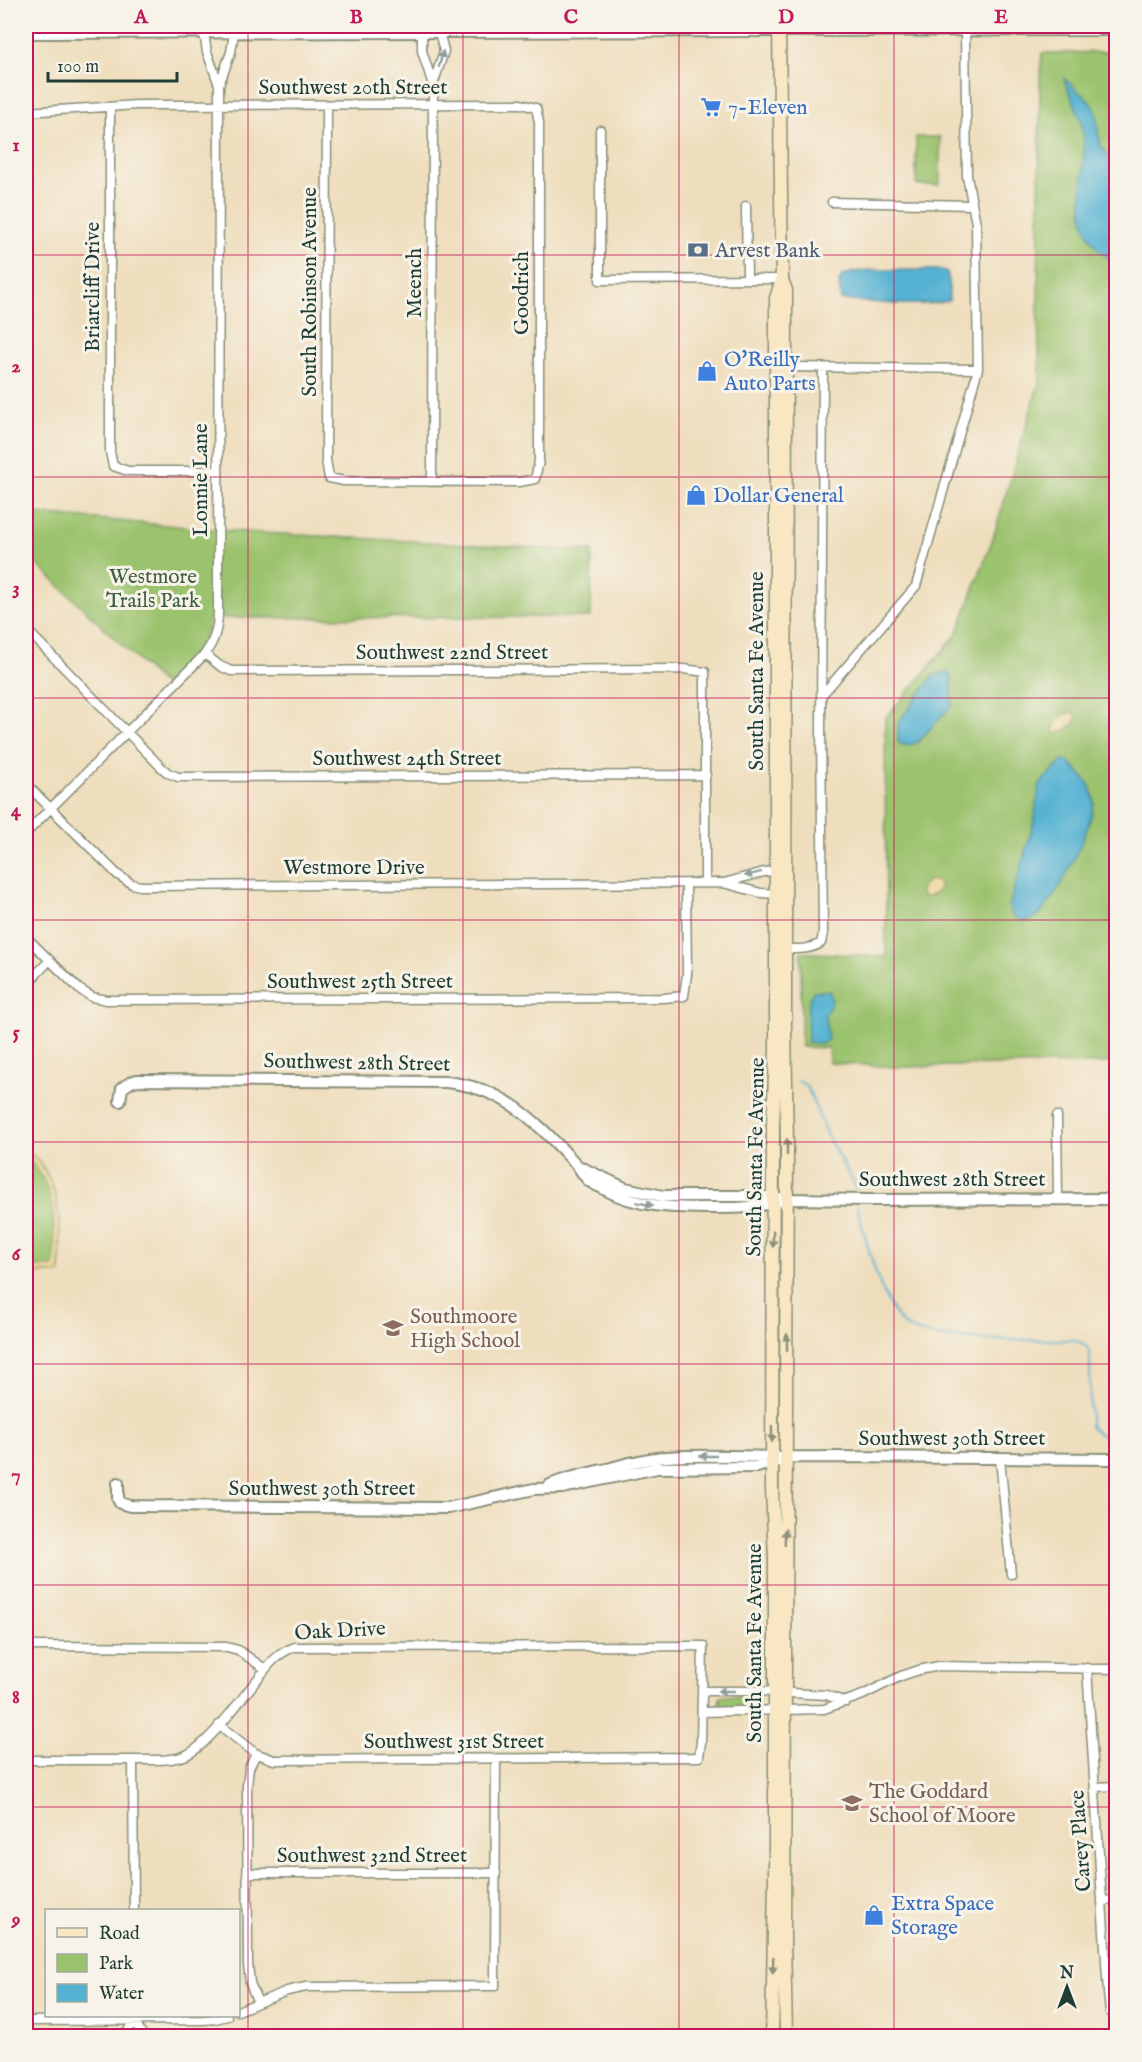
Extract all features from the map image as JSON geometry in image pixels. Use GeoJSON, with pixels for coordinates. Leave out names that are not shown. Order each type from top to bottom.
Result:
{"type":"FeatureCollection","features":[{"type":"Feature","properties":{"kind":"main road","name":"South Santa Fe Avenue"},"geometry":{"type":"LineString","coordinates":[[779,28],[782,279],[776,298],[780,894],[773,1111],[773,1460],[786,2037]]}},
{"type":"Feature","properties":{"kind":"main road","name":"South Santa Fe Avenue"},"geometry":{"type":"LineString","coordinates":[[780,870],[786,367],[786,290],[782,279]]}},
{"type":"Feature","properties":{"kind":"main road","name":"South Santa Fe Avenue"},"geometry":{"type":"LineString","coordinates":[[779,1693],[787,1459],[785,949],[780,894]]}},
{"type":"Feature","properties":{"kind":"main road","name":"South Santa Fe Avenue"},"geometry":{"type":"LineString","coordinates":[[772,2037],[779,1709]]}},
{"type":"Feature","properties":{"kind":"street"},"geometry":{"type":"LineString","coordinates":[[26,33],[234,33],[368,29],[422,33],[779,28],[965,31],[1116,30]]}},
{"type":"Feature","properties":{"kind":"street"},"geometry":{"type":"LineString","coordinates":[[822,695],[916,586],[978,369],[976,224],[967,176],[965,31]]}},
{"type":"Feature","properties":{"kind":"street","name":"Meench"},"geometry":{"type":"LineString","coordinates":[[432,482],[432,105],[433,85],[444,51],[439,32]]}},
{"type":"Feature","properties":{"kind":"street","name":"Lonnie Lane"},"geometry":{"type":"LineString","coordinates":[[204,33],[207,52],[219,85]]}},
{"type":"Feature","properties":{"kind":"street","name":"Lonnie Lane"},"geometry":{"type":"LineString","coordinates":[[26,833],[205,654],[214,640],[218,622],[218,105],[219,85],[231,52],[234,33]]}},
{"type":"Feature","properties":{"kind":"street","name":"Meench"},"geometry":{"type":"LineString","coordinates":[[422,33],[422,51],[433,85]]}},
{"type":"Feature","properties":{"kind":"street","name":"Southwest 20th Street"},"geometry":{"type":"LineString","coordinates":[[26,112],[136,105],[521,104],[536,108]]}},
{"type":"Feature","properties":{"kind":"street","name":"South Robinson Avenue"},"geometry":{"type":"LineString","coordinates":[[327,105],[326,460],[329,478],[344,481],[432,482]]}},
{"type":"Feature","properties":{"kind":"street","name":"Briarcliff Drive"},"geometry":{"type":"LineString","coordinates":[[110,108],[110,452],[113,466],[128,471],[218,471]]}},
{"type":"Feature","properties":{"kind":"street","name":"Goodrich"},"geometry":{"type":"LineString","coordinates":[[432,482],[519,482],[535,479],[539,461],[539,122],[536,108]]}},
{"type":"Feature","properties":{"kind":"street"},"geometry":{"type":"LineString","coordinates":[[600,130],[600,280],[782,279]]}},
{"type":"Feature","properties":{"kind":"street"},"geometry":{"type":"LineString","coordinates":[[832,202],[972,205]]}},
{"type":"Feature","properties":{"kind":"street"},"geometry":{"type":"LineString","coordinates":[[746,206],[747,279]]}},
{"type":"Feature","properties":{"kind":"street"},"geometry":{"type":"LineString","coordinates":[[786,367],[978,369]]}},
{"type":"Feature","properties":{"kind":"street"},"geometry":{"type":"LineString","coordinates":[[785,949],[808,949],[821,943],[823,934],[823,369]]}},
{"type":"Feature","properties":{"kind":"street","name":"Southwest 24th Street"},"geometry":{"type":"LineString","coordinates":[[26,629],[168,773],[187,778],[706,775]]}},
{"type":"Feature","properties":{"kind":"street","name":"Southwest 22nd Street"},"geometry":{"type":"LineString","coordinates":[[205,654],[220,666],[231,671],[684,669],[705,672],[706,775]]}},
{"type":"Feature","properties":{"kind":"street"},"geometry":{"type":"LineString","coordinates":[[705,883],[706,775]]}},
{"type":"Feature","properties":{"kind":"street","name":"Westmore Drive"},"geometry":{"type":"LineString","coordinates":[[26,784],[118,875],[132,884],[723,883],[761,893],[780,894]]}},
{"type":"Feature","properties":{"kind":"street","name":"Westmore Drive"},"geometry":{"type":"LineString","coordinates":[[723,883],[780,870]]}},
{"type":"Feature","properties":{"kind":"street","name":"Southwest 25th Street"},"geometry":{"type":"LineString","coordinates":[[26,937],[85,994],[107,1000],[684,996],[687,974],[686,884]]}},
{"type":"Feature","properties":{"kind":"street"},"geometry":{"type":"LineString","coordinates":[[26,985],[49,961]]}},
{"type":"Feature","properties":{"kind":"street","name":"Southwest 28th Street"},"geometry":{"type":"LineString","coordinates":[[120,1101],[122,1088],[137,1080],[446,1082],[465,1084],[498,1096],[516,1107],[577,1166],[608,1182],[651,1195],[773,1200],[1116,1199]]}},
{"type":"Feature","properties":{"kind":"street"},"geometry":{"type":"LineString","coordinates":[[1057,1116],[1058,1199]]}},
{"type":"Feature","properties":{"kind":"street","name":"Southwest 30th Street"},"geometry":{"type":"LineString","coordinates":[[118,1483],[120,1503],[130,1506],[448,1508],[544,1488],[562,1480],[654,1458],[755,1456],[773,1460],[827,1457],[1116,1459]]}},
{"type":"Feature","properties":{"kind":"street"},"geometry":{"type":"LineString","coordinates":[[1000,1458],[1011,1574]]}},
{"type":"Feature","properties":{"kind":"street"},"geometry":{"type":"LineString","coordinates":[[26,1646],[227,1647],[238,1650],[266,1669]]}},
{"type":"Feature","properties":{"kind":"street","name":"Oak Drive"},"geometry":{"type":"LineString","coordinates":[[26,1760],[133,1760],[170,1759],[185,1756],[201,1745],[274,1658],[287,1649],[305,1646],[702,1646],[702,1691]]}},
{"type":"Feature","properties":{"kind":"street"},"geometry":{"type":"LineString","coordinates":[[847,1702],[826,1695],[702,1691],[702,1712],[824,1709],[847,1702],[901,1676],[939,1666],[987,1665],[1116,1669]]}},
{"type":"Feature","properties":{"kind":"street","name":"Carey Place"},"geometry":{"type":"LineString","coordinates":[[1087,1668],[1102,1901],[1113,2012]]}},
{"type":"Feature","properties":{"kind":"street","name":"Southwest 31st Street"},"geometry":{"type":"LineString","coordinates":[[219,1725],[256,1754],[280,1760],[699,1757],[702,1712]]}},
{"type":"Feature","properties":{"kind":"street"},"geometry":{"type":"LineString","coordinates":[[256,1754],[249,1768],[247,1786],[247,1874],[248,1965],[250,1983],[258,2003]]}},
{"type":"Feature","properties":{"kind":"street"},"geometry":{"type":"LineString","coordinates":[[240,2010],[287,1991],[306,1987],[495,1986],[496,1759]]}},
{"type":"Feature","properties":{"kind":"street"},"geometry":{"type":"LineString","coordinates":[[133,1760],[134,1909]]}},
{"type":"Feature","properties":{"kind":"street"},"geometry":{"type":"LineString","coordinates":[[1095,1786],[1116,1786]]}},
{"type":"Feature","properties":{"kind":"street","name":"Southwest 32nd Street"},"geometry":{"type":"LineString","coordinates":[[247,1874],[496,1873]]}},
{"type":"Feature","properties":{"kind":"street"},"geometry":{"type":"LineString","coordinates":[[1102,1901],[1116,1900]]}},
{"type":"Feature","properties":{"kind":"street"},"geometry":{"type":"LineString","coordinates":[[26,2021],[134,2018],[215,2019],[223,2017]]}},
{"type":"Feature","properties":{"kind":"street"},"geometry":{"type":"LineString","coordinates":[[125,2037],[134,2018]]}},
{"type":"Feature","properties":{"kind":"street"},"geometry":{"type":"LineString","coordinates":[[134,2018],[143,2037]]}},
{"type":"Feature","properties":{"kind":"green space"},"geometry":{"type":"Polygon","coordinates":[[[1116,52],[1116,1063],[896,1067],[829,1063],[828,1048],[801,1047],[801,952],[886,957],[885,719],[957,634],[994,535],[1040,379],[1038,319],[1042,53],[1116,52]]]}},
{"type":"Feature","properties":{"kind":"green space"},"geometry":{"type":"Polygon","coordinates":[[[916,137],[940,137],[940,185],[916,185],[916,137]]]}},
{"type":"Feature","properties":{"kind":"green space","name":"Westmore Trails Park"},"geometry":{"type":"Polygon","coordinates":[[[26,513],[245,532],[592,551],[591,617],[210,618],[204,639],[194,656],[164,685],[26,554],[26,513]]]}},
{"type":"Feature","properties":{"kind":"green space"},"geometry":{"type":"Polygon","coordinates":[[[26,1150],[47,1175],[53,1190],[59,1223],[60,1273],[26,1273],[26,1150]]]}},
{"type":"Feature","properties":{"kind":"green space"},"geometry":{"type":"Polygon","coordinates":[[[723,1696],[754,1696],[758,1700],[754,1709],[724,1709],[719,1704],[723,1696]]]}},
{"type":"Feature","properties":{"kind":"sand"},"geometry":{"type":"Polygon","coordinates":[[[1074,712],[1077,716],[1072,725],[1062,732],[1055,733],[1056,721],[1074,712]]]}},
{"type":"Feature","properties":{"kind":"sand"},"geometry":{"type":"Polygon","coordinates":[[[933,880],[939,884],[938,892],[923,897],[920,892],[921,887],[933,880]]]}},
{"type":"Feature","properties":{"kind":"sand"},"geometry":{"type":"Polygon","coordinates":[[[26,1150],[47,1175],[53,1190],[59,1223],[60,1273],[26,1273],[26,1267],[54,1267],[54,1223],[44,1180],[26,1157],[26,1150]]]}},
{"type":"Feature","properties":{"kind":"water"},"geometry":{"type":"Polygon","coordinates":[[[1064,79],[1084,95],[1094,108],[1097,114],[1101,146],[1116,167],[1116,263],[1100,251],[1089,237],[1084,221],[1082,204],[1083,131],[1078,111],[1064,79]]]}},
{"type":"Feature","properties":{"kind":"water"},"geometry":{"type":"Polygon","coordinates":[[[869,270],[942,270],[947,272],[949,301],[908,304],[841,300],[839,282],[842,276],[869,270]]]}},
{"type":"Feature","properties":{"kind":"water"},"geometry":{"type":"Polygon","coordinates":[[[947,672],[952,678],[952,705],[918,742],[906,746],[898,742],[898,723],[934,675],[947,672]]]}},
{"type":"Feature","properties":{"kind":"water"},"geometry":{"type":"Polygon","coordinates":[[[1064,760],[1068,761],[1089,784],[1094,802],[1092,814],[1079,848],[1048,904],[1029,921],[1020,920],[1012,915],[1009,907],[1034,822],[1039,786],[1064,760]]]}},
{"type":"Feature","properties":{"kind":"water"},"geometry":{"type":"Polygon","coordinates":[[[813,991],[830,991],[832,1001],[825,1015],[828,1039],[822,1044],[808,1042],[808,1009],[813,991]]]}},
{"type":"Feature","properties":{"kind":"waterway"},"geometry":{"type":"LineString","coordinates":[[798,1081],[807,1086],[827,1136],[857,1189]]}},
{"type":"Feature","properties":{"kind":"waterway"},"geometry":{"type":"LineString","coordinates":[[857,1206],[881,1287],[888,1303],[904,1325],[936,1336],[984,1340],[1073,1340],[1081,1343],[1090,1353],[1090,1426],[1098,1434],[1116,1436]]}},
{"type":"Feature","properties":{"kind":"waterway"},"geometry":{"type":"LineString","coordinates":[[214,2032],[215,2036]]}},
{"type":"Feature","properties":{"kind":"place","name":"7-Eleven"},"geometry":{"type":"Point","coordinates":[711,107]}},
{"type":"Feature","properties":{"kind":"place","name":"Arvest Bank"},"geometry":{"type":"Point","coordinates":[698,250]}},
{"type":"Feature","properties":{"kind":"place","name":"O'Reilly Auto Parts"},"geometry":{"type":"Point","coordinates":[707,371]}},
{"type":"Feature","properties":{"kind":"place","name":"Dollar General"},"geometry":{"type":"Point","coordinates":[696,495]}},
{"type":"Feature","properties":{"kind":"place","name":"Southmoore High School"},"geometry":{"type":"Point","coordinates":[393,1328]}},
{"type":"Feature","properties":{"kind":"place","name":"The Goddard School of Moore"},"geometry":{"type":"Point","coordinates":[852,1803]}},
{"type":"Feature","properties":{"kind":"place","name":"Extra Space Storage"},"geometry":{"type":"Point","coordinates":[874,1915]}}]}
